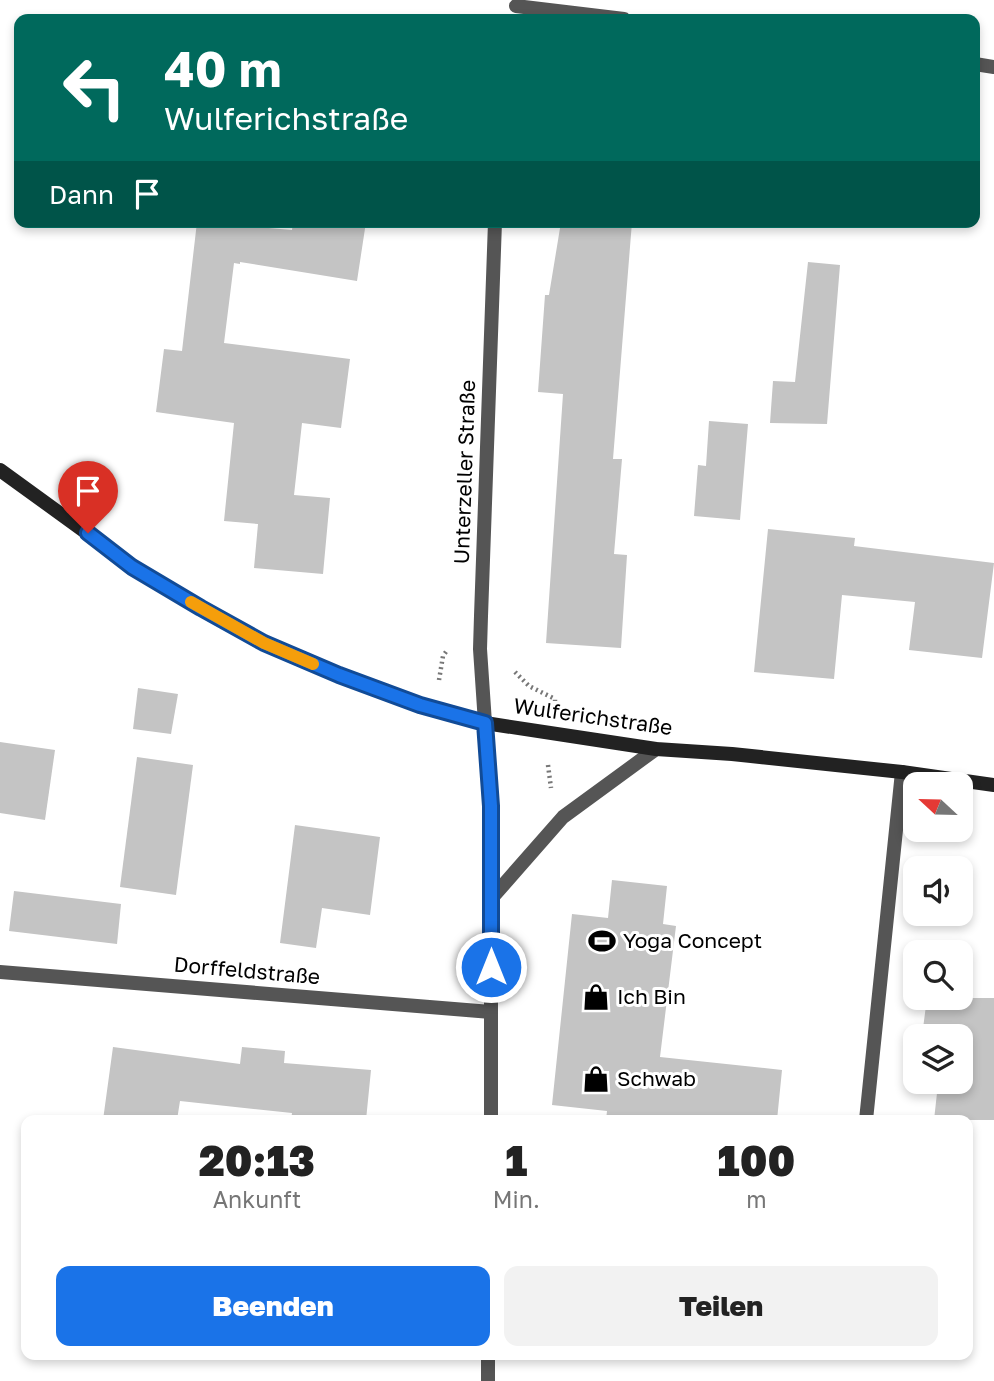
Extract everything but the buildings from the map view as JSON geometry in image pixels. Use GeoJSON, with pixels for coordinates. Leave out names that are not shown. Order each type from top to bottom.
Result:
{"type":"FeatureCollection","features":[{"type":"Feature","properties":{"kind":"main road","name":"Wulferichstraße"},"geometry":{"type":"LineString","coordinates":[[0,470],[132,567],[201,608],[264,643],[420,705],[485,723],[656,749],[902,772],[994,785]]}},
{"type":"Feature","properties":{"kind":"street"},"geometry":{"type":"LineString","coordinates":[[516,8],[575,14]]}},
{"type":"Feature","properties":{"kind":"street","name":"Unterzeller Straße"},"geometry":{"type":"LineString","coordinates":[[491,1115],[491,806],[480,649],[495,228]]}},
{"type":"Feature","properties":{"kind":"street"},"geometry":{"type":"LineString","coordinates":[[491,899],[563,817],[656,749]]}},
{"type":"Feature","properties":{"kind":"street"},"geometry":{"type":"LineString","coordinates":[[867,1115],[902,772]]}},
{"type":"Feature","properties":{"kind":"street","name":"Dorffeldstraße"},"geometry":{"type":"LineString","coordinates":[[0,972],[491,1012]]}},
{"type":"Feature","properties":{"kind":"street"},"geometry":{"type":"LineString","coordinates":[[488,1360],[488,1381]]}},
{"type":"Feature","properties":{"kind":"slow traffic"},"geometry":{"type":"LineString","coordinates":[[191,602],[264,643],[313,664]]}},
{"type":"Feature","properties":{"kind":"place","name":"Yoga Concept"},"geometry":{"type":"Point","coordinates":[602,941]}},
{"type":"Feature","properties":{"kind":"place","name":"Ich Bin"},"geometry":{"type":"Point","coordinates":[596,997]}},
{"type":"Feature","properties":{"kind":"place","name":"Schwab"},"geometry":{"type":"Point","coordinates":[596,1079]}},
{"type":"Feature","properties":{"kind":"route"},"geometry":{"type":"LineString","coordinates":[[88,533],[132,567],[264,643],[420,705],[485,723],[491,806],[491,967]]}}]}
